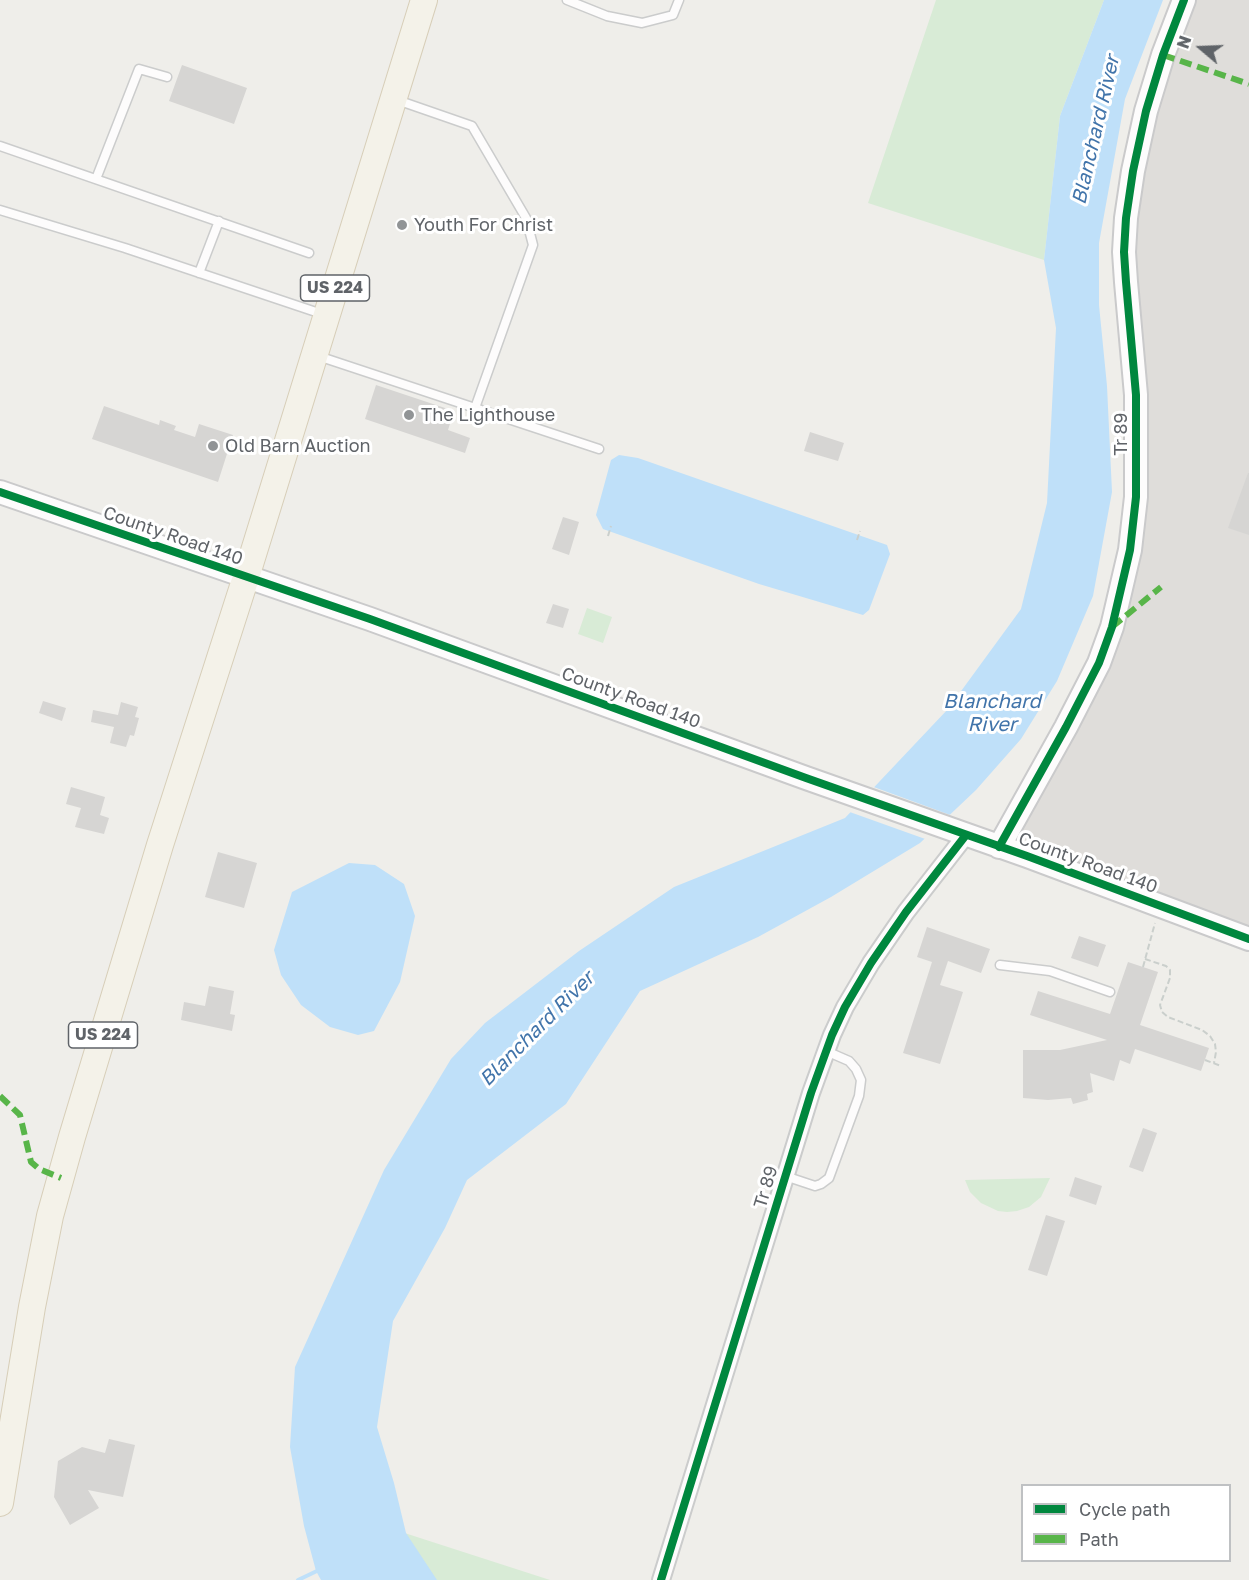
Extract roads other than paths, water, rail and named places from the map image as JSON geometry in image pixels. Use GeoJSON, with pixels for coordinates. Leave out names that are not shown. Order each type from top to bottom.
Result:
{"type":"FeatureCollection","features":[{"type":"Feature","properties":{"kind":"main road","name":"US 224"},"geometry":{"type":"LineString","coordinates":[[0,1503],[32,1307],[50,1216],[75,1126],[160,845],[246,577],[424,0]]}},
{"type":"Feature","properties":{"kind":"street","name":"Tr 89"},"geometry":{"type":"LineString","coordinates":[[999,847],[1099,663],[1112,627],[1131,550],[1136,497],[1136,395],[1125,282],[1126,218],[1146,111],[1163,55],[1184,0]]}},
{"type":"Feature","properties":{"kind":"street","name":"County Road 140"},"geometry":{"type":"LineString","coordinates":[[0,492],[370,619],[1249,939]]}},
{"type":"Feature","properties":{"kind":"street","name":"Tr 89"},"geometry":{"type":"LineString","coordinates":[[662,1580],[785,1176],[826,1051],[845,1007],[871,963],[959,833]]}},
{"type":"Feature","properties":{"kind":"lane"},"geometry":{"type":"LineString","coordinates":[[567,0],[607,16],[642,23],[674,15],[679,0]]}},
{"type":"Feature","properties":{"kind":"lane"},"geometry":{"type":"LineString","coordinates":[[96,179],[139,69],[167,77]]}},
{"type":"Feature","properties":{"kind":"lane"},"geometry":{"type":"LineString","coordinates":[[394,98],[472,126],[526,218],[533,245],[476,408]]}},
{"type":"Feature","properties":{"kind":"lane"},"geometry":{"type":"LineString","coordinates":[[0,146],[309,253]]}},
{"type":"Feature","properties":{"kind":"lane"},"geometry":{"type":"LineString","coordinates":[[0,210],[125,248],[327,315]]}},
{"type":"Feature","properties":{"kind":"lane"},"geometry":{"type":"LineString","coordinates":[[199,273],[219,221]]}},
{"type":"Feature","properties":{"kind":"lane"},"geometry":{"type":"LineString","coordinates":[[314,355],[599,449]]}},
{"type":"Feature","properties":{"kind":"lane"},"geometry":{"type":"LineString","coordinates":[[1000,965],[1050,971],[1110,992]]}},
{"type":"Feature","properties":{"kind":"lane"},"geometry":{"type":"LineString","coordinates":[[785,1176],[815,1185],[829,1178],[859,1096],[861,1080],[856,1069],[849,1061],[826,1051]]}},
{"type":"Feature","properties":{"kind":"water","name":"Blanchard River"},"geometry":{"type":"Polygon","coordinates":[[[1104,0],[1163,0],[1125,99],[1099,243],[1099,305],[1107,386],[1112,492],[1093,596],[1057,681],[1021,739],[976,790],[920,843],[831,897],[758,937],[640,991],[566,1104],[467,1180],[445,1228],[393,1321],[377,1427],[406,1533],[437,1580],[321,1580],[316,1571],[304,1526],[290,1447],[295,1367],[384,1170],[451,1059],[485,1023],[579,951],[674,887],[845,818],[948,709],[1021,609],[1047,503],[1056,328],[1044,260],[1060,116],[1104,0]]]}},
{"type":"Feature","properties":{"kind":"water"},"geometry":{"type":"Polygon","coordinates":[[[619,455],[638,458],[887,545],[890,554],[869,610],[863,615],[759,584],[603,529],[596,515],[611,460],[619,455]]]}},
{"type":"Feature","properties":{"kind":"water"},"geometry":{"type":"Polygon","coordinates":[[[349,863],[375,865],[404,884],[415,916],[400,982],[374,1031],[358,1035],[330,1027],[301,1005],[281,975],[274,950],[292,892],[349,863]]]}},
{"type":"Feature","properties":{"kind":"waterway"},"geometry":{"type":"LineString","coordinates":[[298,1580],[319,1570]]}},
{"type":"Feature","properties":{"kind":"place","name":"Youth For Christ"},"geometry":{"type":"Point","coordinates":[402,225]}},
{"type":"Feature","properties":{"kind":"place","name":"The Lighthouse"},"geometry":{"type":"Point","coordinates":[409,415]}},
{"type":"Feature","properties":{"kind":"place","name":"Old Barn Auction"},"geometry":{"type":"Point","coordinates":[213,446]}}]}
